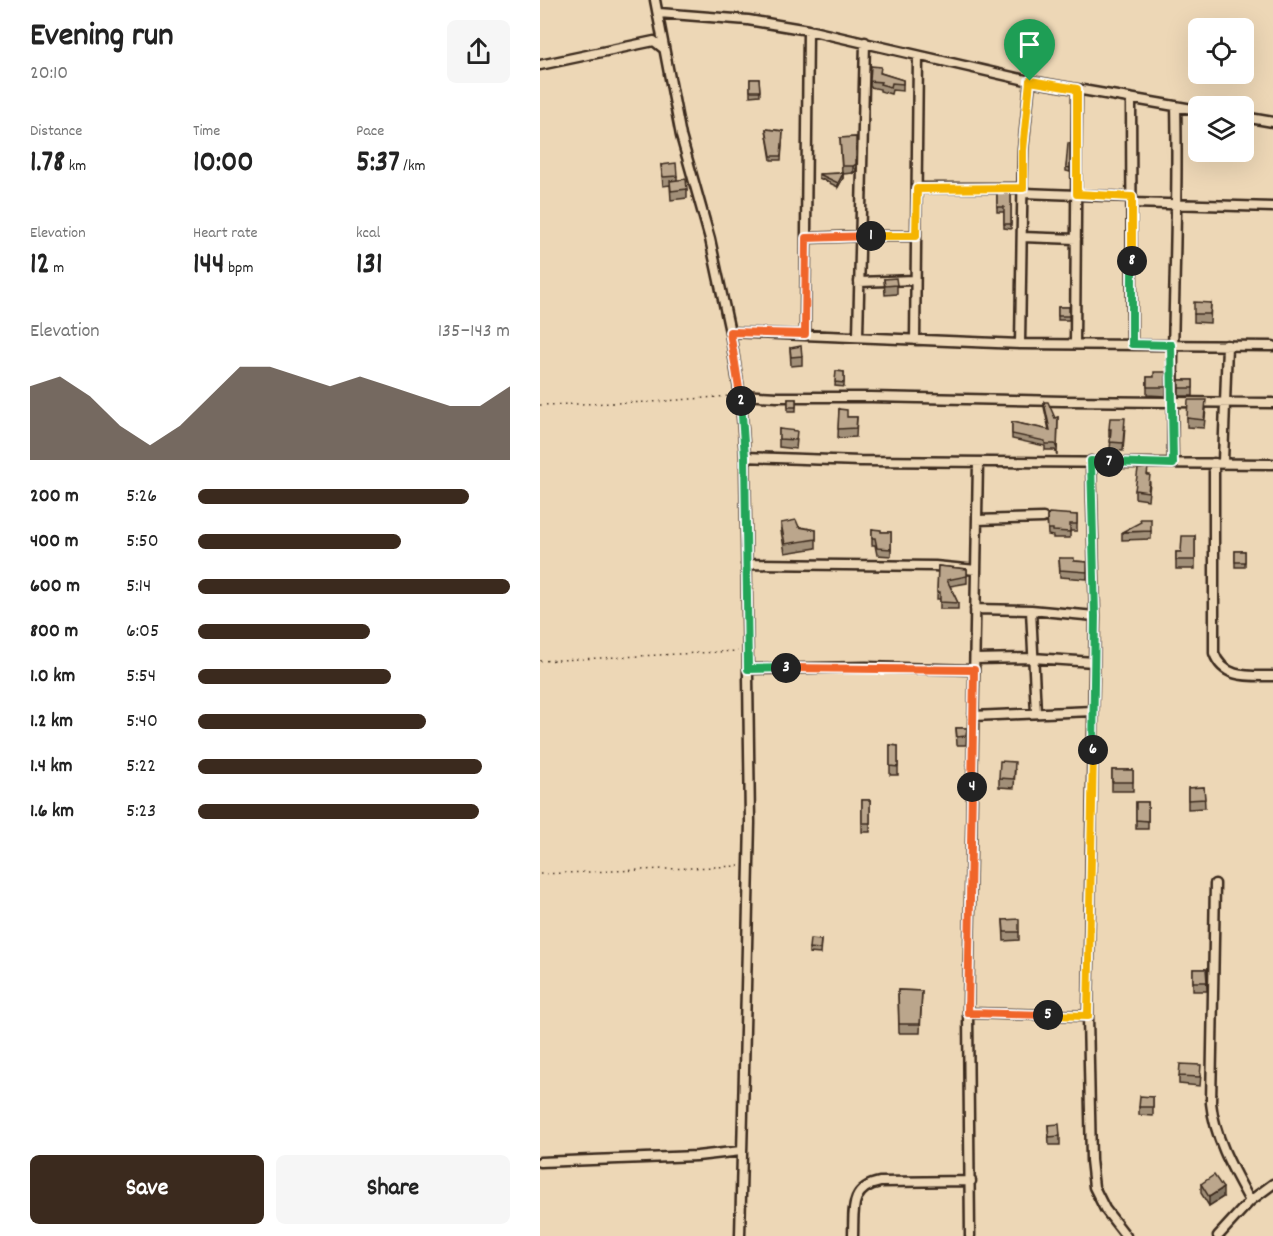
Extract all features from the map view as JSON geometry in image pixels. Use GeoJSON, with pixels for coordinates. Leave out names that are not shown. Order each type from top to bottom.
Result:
{"type":"FeatureCollection","features":[{"type":"Feature","properties":{"kind":"street"},"geometry":{"type":"LineString","coordinates":[[655,0],[681,136],[710,239],[730,332],[740,395],[745,457],[749,866],[740,1236]]}},
{"type":"Feature","properties":{"kind":"street"},"geometry":{"type":"LineString","coordinates":[[658,13],[748,20],[808,30],[1030,81],[1188,108]]}},
{"type":"Feature","properties":{"kind":"street"},"geometry":{"type":"LineString","coordinates":[[805,334],[808,30]]}},
{"type":"Feature","properties":{"kind":"street"},"geometry":{"type":"LineString","coordinates":[[540,65],[654,42],[664,49]]}},
{"type":"Feature","properties":{"kind":"street"},"geometry":{"type":"LineString","coordinates":[[858,336],[865,42]]}},
{"type":"Feature","properties":{"kind":"street"},"geometry":{"type":"LineString","coordinates":[[915,340],[918,56]]}},
{"type":"Feature","properties":{"kind":"street"},"geometry":{"type":"LineString","coordinates":[[1020,344],[1023,150],[1030,81]]}},
{"type":"Feature","properties":{"kind":"street"},"geometry":{"type":"LineString","coordinates":[[1076,344],[1077,89]]}},
{"type":"Feature","properties":{"kind":"street"},"geometry":{"type":"LineString","coordinates":[[1131,99],[1132,344]]}},
{"type":"Feature","properties":{"kind":"street"},"geometry":{"type":"LineString","coordinates":[[1173,464],[1171,345],[1177,205],[1176,106]]}},
{"type":"Feature","properties":{"kind":"street"},"geometry":{"type":"LineString","coordinates":[[1254,119],[1273,122]]}},
{"type":"Feature","properties":{"kind":"street"},"geometry":{"type":"LineString","coordinates":[[917,189],[1023,190],[1177,205],[1273,207]]}},
{"type":"Feature","properties":{"kind":"street"},"geometry":{"type":"LineString","coordinates":[[806,238],[916,236]]}},
{"type":"Feature","properties":{"kind":"street"},"geometry":{"type":"LineString","coordinates":[[1022,237],[1076,239]]}},
{"type":"Feature","properties":{"kind":"street"},"geometry":{"type":"LineString","coordinates":[[859,282],[915,280]]}},
{"type":"Feature","properties":{"kind":"street"},"geometry":{"type":"LineString","coordinates":[[730,332],[1020,344],[1273,346]]}},
{"type":"Feature","properties":{"kind":"street"},"geometry":{"type":"LineString","coordinates":[[1227,345],[1226,401],[1219,462],[1214,653],[1222,667],[1228,671],[1242,676],[1273,676]]}},
{"type":"Feature","properties":{"kind":"street"},"geometry":{"type":"LineString","coordinates":[[740,395],[1273,403]]}},
{"type":"Feature","properties":{"kind":"street"},"geometry":{"type":"LineString","coordinates":[[745,457],[978,462],[1273,464]]}},
{"type":"Feature","properties":{"kind":"street"},"geometry":{"type":"LineString","coordinates":[[1091,461],[1095,616],[1088,1016],[1091,1160],[1094,1187],[1105,1209],[1126,1236]]}},
{"type":"Feature","properties":{"kind":"street"},"geometry":{"type":"LineString","coordinates":[[970,1236],[968,1013],[978,462]]}},
{"type":"Feature","properties":{"kind":"street"},"geometry":{"type":"LineString","coordinates":[[977,520],[1043,518]]}},
{"type":"Feature","properties":{"kind":"street"},"geometry":{"type":"LineString","coordinates":[[746,564],[935,566],[976,570]]}},
{"type":"Feature","properties":{"kind":"street"},"geometry":{"type":"LineString","coordinates":[[975,609],[1031,610],[1095,616]]}},
{"type":"Feature","properties":{"kind":"street"},"geometry":{"type":"LineString","coordinates":[[1031,610],[1036,713]]}},
{"type":"Feature","properties":{"kind":"street"},"geometry":{"type":"LineString","coordinates":[[975,659],[1032,658],[1094,662]]}},
{"type":"Feature","properties":{"kind":"street"},"geometry":{"type":"LineString","coordinates":[[748,669],[866,667],[974,670]]}},
{"type":"Feature","properties":{"kind":"street"},"geometry":{"type":"LineString","coordinates":[[974,716],[1093,711]]}},
{"type":"Feature","properties":{"kind":"street"},"geometry":{"type":"LineString","coordinates":[[1215,884],[1211,1104],[1213,1121],[1225,1153],[1250,1201]]}},
{"type":"Feature","properties":{"kind":"street"},"geometry":{"type":"LineString","coordinates":[[968,1013],[1088,1016]]}},
{"type":"Feature","properties":{"kind":"street"},"geometry":{"type":"LineString","coordinates":[[540,1162],[633,1159],[741,1151]]}},
{"type":"Feature","properties":{"kind":"street"},"geometry":{"type":"LineString","coordinates":[[853,1236],[854,1202],[860,1191],[869,1184],[971,1182]]}},
{"type":"Feature","properties":{"kind":"street"},"geometry":{"type":"LineString","coordinates":[[1218,1236],[1250,1201],[1273,1184]]}},
{"type":"Feature","properties":{"kind":"path"},"geometry":{"type":"LineString","coordinates":[[540,405],[652,402],[740,395]]}},
{"type":"Feature","properties":{"kind":"path"},"geometry":{"type":"LineString","coordinates":[[540,661],[747,650]]}},
{"type":"Feature","properties":{"kind":"path"},"geometry":{"type":"LineString","coordinates":[[540,874],[749,866]]}},
{"type":"Feature","properties":{"kind":"building"},"geometry":{"type":"Polygon","coordinates":[[[871,66],[881,67],[880,73],[903,80],[903,84],[892,83],[891,87],[880,84],[881,82],[870,81],[871,66]]]}},
{"type":"Feature","properties":{"kind":"building"},"geometry":{"type":"Polygon","coordinates":[[[750,79],[759,79],[760,91],[750,91],[750,79]]]}},
{"type":"Feature","properties":{"kind":"building"},"geometry":{"type":"Polygon","coordinates":[[[766,129],[783,131],[781,156],[771,156],[766,129]]]}},
{"type":"Feature","properties":{"kind":"building"},"geometry":{"type":"Polygon","coordinates":[[[856,137],[856,164],[842,166],[840,138],[856,137]]]}},
{"type":"Feature","properties":{"kind":"building"},"geometry":{"type":"Polygon","coordinates":[[[1068,143],[1070,143],[1070,168],[1066,167],[1068,143]]]}},
{"type":"Feature","properties":{"kind":"building"},"geometry":{"type":"Polygon","coordinates":[[[676,163],[677,176],[663,177],[661,165],[676,163]]]}},
{"type":"Feature","properties":{"kind":"building"},"geometry":{"type":"Polygon","coordinates":[[[843,173],[838,183],[819,174],[843,173]]]}},
{"type":"Feature","properties":{"kind":"building"},"geometry":{"type":"Polygon","coordinates":[[[686,179],[687,189],[671,191],[670,181],[686,179]]]}},
{"type":"Feature","properties":{"kind":"building"},"geometry":{"type":"Polygon","coordinates":[[[997,192],[1011,192],[1011,224],[1004,224],[1004,207],[997,207],[997,192]]]}},
{"type":"Feature","properties":{"kind":"building"},"geometry":{"type":"Polygon","coordinates":[[[896,278],[897,285],[885,286],[884,279],[896,278]]]}},
{"type":"Feature","properties":{"kind":"building"},"geometry":{"type":"Polygon","coordinates":[[[1194,302],[1211,303],[1210,314],[1194,314],[1194,302]]]}},
{"type":"Feature","properties":{"kind":"building"},"geometry":{"type":"Polygon","coordinates":[[[1058,307],[1069,307],[1069,316],[1058,316],[1058,307]]]}},
{"type":"Feature","properties":{"kind":"building"},"geometry":{"type":"Polygon","coordinates":[[[801,346],[802,356],[791,357],[790,348],[801,346]]]}},
{"type":"Feature","properties":{"kind":"building"},"geometry":{"type":"Polygon","coordinates":[[[836,371],[844,372],[844,383],[835,382],[836,371]]]}},
{"type":"Feature","properties":{"kind":"building"},"geometry":{"type":"Polygon","coordinates":[[[1154,372],[1166,372],[1166,387],[1147,387],[1147,377],[1154,377],[1154,372]]]}},
{"type":"Feature","properties":{"kind":"building"},"geometry":{"type":"Polygon","coordinates":[[[1179,380],[1193,380],[1193,388],[1179,388],[1179,380]]]}},
{"type":"Feature","properties":{"kind":"building"},"geometry":{"type":"Polygon","coordinates":[[[788,399],[796,399],[796,407],[788,407],[788,399]]]}},
{"type":"Feature","properties":{"kind":"building"},"geometry":{"type":"Polygon","coordinates":[[[1188,400],[1206,400],[1204,420],[1187,418],[1188,400]]]}},
{"type":"Feature","properties":{"kind":"building"},"geometry":{"type":"Polygon","coordinates":[[[1044,402],[1048,402],[1055,418],[1058,417],[1057,449],[1055,444],[1045,444],[1045,441],[1012,434],[1012,422],[1050,430],[1044,402]]]}},
{"type":"Feature","properties":{"kind":"building"},"geometry":{"type":"Polygon","coordinates":[[[839,409],[847,410],[847,417],[857,417],[856,428],[838,429],[839,409]]]}},
{"type":"Feature","properties":{"kind":"building"},"geometry":{"type":"Polygon","coordinates":[[[1110,418],[1125,418],[1123,443],[1110,442],[1110,418]]]}},
{"type":"Feature","properties":{"kind":"building"},"geometry":{"type":"Polygon","coordinates":[[[779,429],[797,431],[796,440],[779,439],[779,429]]]}},
{"type":"Feature","properties":{"kind":"building"},"geometry":{"type":"Polygon","coordinates":[[[1148,468],[1147,475],[1150,475],[1148,492],[1135,490],[1138,469],[1148,468]]]}},
{"type":"Feature","properties":{"kind":"building"},"geometry":{"type":"Polygon","coordinates":[[[1049,513],[1077,515],[1077,524],[1070,524],[1070,532],[1053,531],[1053,529],[1048,529],[1049,513]]]}},
{"type":"Feature","properties":{"kind":"building"},"geometry":{"type":"Polygon","coordinates":[[[1140,519],[1151,519],[1151,531],[1122,532],[1141,522],[1140,519]]]}},
{"type":"Feature","properties":{"kind":"building"},"geometry":{"type":"Polygon","coordinates":[[[796,520],[799,527],[816,530],[816,539],[785,544],[781,523],[796,520]]]}},
{"type":"Feature","properties":{"kind":"building"},"geometry":{"type":"Polygon","coordinates":[[[872,529],[891,532],[891,549],[877,548],[875,538],[872,538],[872,529]]]}},
{"type":"Feature","properties":{"kind":"building"},"geometry":{"type":"Polygon","coordinates":[[[1182,536],[1195,536],[1195,560],[1176,560],[1176,552],[1181,552],[1182,536]]]}},
{"type":"Feature","properties":{"kind":"building"},"geometry":{"type":"Polygon","coordinates":[[[1235,551],[1245,551],[1245,562],[1235,562],[1235,551]]]}},
{"type":"Feature","properties":{"kind":"building"},"geometry":{"type":"Polygon","coordinates":[[[1059,558],[1074,558],[1074,561],[1087,562],[1087,572],[1060,570],[1059,558]]]}},
{"type":"Feature","properties":{"kind":"building"},"geometry":{"type":"Polygon","coordinates":[[[938,566],[967,569],[967,576],[947,580],[958,603],[940,602],[940,592],[937,592],[938,566]]]}},
{"type":"Feature","properties":{"kind":"building"},"geometry":{"type":"Polygon","coordinates":[[[956,728],[967,728],[966,736],[957,737],[956,728]]]}},
{"type":"Feature","properties":{"kind":"building"},"geometry":{"type":"Polygon","coordinates":[[[890,745],[898,746],[898,767],[890,766],[890,745]]]}},
{"type":"Feature","properties":{"kind":"building"},"geometry":{"type":"Polygon","coordinates":[[[1000,761],[1015,762],[1014,779],[999,778],[1000,761]]]}},
{"type":"Feature","properties":{"kind":"building"},"geometry":{"type":"Polygon","coordinates":[[[1112,770],[1133,770],[1133,782],[1112,782],[1112,770]]]}},
{"type":"Feature","properties":{"kind":"building"},"geometry":{"type":"Polygon","coordinates":[[[1204,787],[1205,799],[1188,800],[1188,788],[1204,787]]]}},
{"type":"Feature","properties":{"kind":"building"},"geometry":{"type":"Polygon","coordinates":[[[862,800],[870,800],[870,823],[862,823],[862,800]]]}},
{"type":"Feature","properties":{"kind":"building"},"geometry":{"type":"Polygon","coordinates":[[[1136,802],[1148,802],[1148,821],[1136,820],[1136,802]]]}},
{"type":"Feature","properties":{"kind":"building"},"geometry":{"type":"Polygon","coordinates":[[[1019,919],[1019,932],[1004,932],[1003,920],[1019,919]]]}},
{"type":"Feature","properties":{"kind":"building"},"geometry":{"type":"Polygon","coordinates":[[[810,939],[821,940],[820,949],[809,948],[810,939]]]}},
{"type":"Feature","properties":{"kind":"building"},"geometry":{"type":"Polygon","coordinates":[[[1193,969],[1206,969],[1207,982],[1193,982],[1193,969]]]}},
{"type":"Feature","properties":{"kind":"building"},"geometry":{"type":"Polygon","coordinates":[[[898,990],[922,991],[920,1024],[899,1024],[898,990]]]}},
{"type":"Feature","properties":{"kind":"building"},"geometry":{"type":"Polygon","coordinates":[[[1180,1064],[1201,1065],[1200,1077],[1179,1076],[1180,1064]]]}},
{"type":"Feature","properties":{"kind":"building"},"geometry":{"type":"Polygon","coordinates":[[[1140,1096],[1153,1097],[1153,1107],[1139,1107],[1140,1096]]]}},
{"type":"Feature","properties":{"kind":"building"},"geometry":{"type":"Polygon","coordinates":[[[1059,1124],[1060,1136],[1049,1137],[1048,1125],[1059,1124]]]}},
{"type":"Feature","properties":{"kind":"building"},"geometry":{"type":"Polygon","coordinates":[[[1214,1175],[1223,1188],[1209,1197],[1201,1184],[1214,1175]]]}},
{"type":"Feature","properties":{"kind":"route"},"geometry":{"type":"LineString","coordinates":[[1030,81],[1077,89],[1077,194],[1132,197],[1132,344],[1171,345],[1173,464],[1091,461],[1095,616],[1088,1016],[968,1013],[974,670],[866,667],[748,669],[745,457],[741,402],[730,332],[805,334],[806,238],[916,236],[917,189],[1023,188],[1023,150],[1030,81]]}}]}
